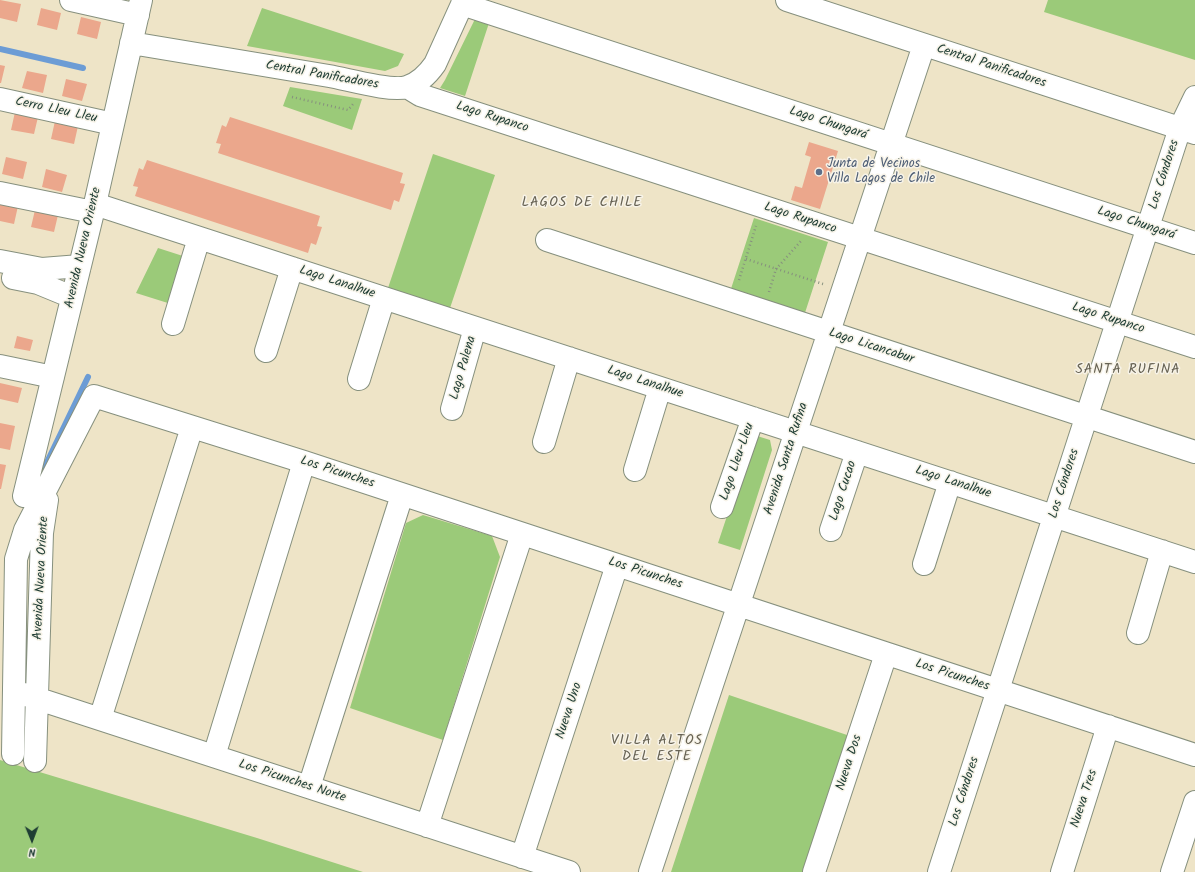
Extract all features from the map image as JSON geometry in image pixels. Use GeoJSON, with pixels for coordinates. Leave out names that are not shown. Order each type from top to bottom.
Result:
{"type":"FeatureCollection","features":[{"type":"Feature","properties":{"kind":"street"},"geometry":{"type":"LineString","coordinates":[[71,0],[139,8]]}},
{"type":"Feature","properties":{"kind":"street","name":"Central Panificadores"},"geometry":{"type":"LineString","coordinates":[[788,0],[1187,131]]}},
{"type":"Feature","properties":{"kind":"street"},"geometry":{"type":"LineString","coordinates":[[407,87],[421,79],[435,64],[463,2]]}},
{"type":"Feature","properties":{"kind":"street","name":"Lago Chungará"},"geometry":{"type":"LineString","coordinates":[[463,2],[1195,243]]}},
{"type":"Feature","properties":{"kind":"street","name":"Avenida Nueva Oriente"},"geometry":{"type":"LineString","coordinates":[[24,496],[94,208],[139,8]]}},
{"type":"Feature","properties":{"kind":"street","name":"Central Panificadores"},"geometry":{"type":"LineString","coordinates":[[132,43],[369,84],[396,88],[407,87]]}},
{"type":"Feature","properties":{"kind":"street","name":"Avenida Santa Rufina"},"geometry":{"type":"LineString","coordinates":[[650,872],[924,45]]}},
{"type":"Feature","properties":{"kind":"street","name":"Lago Rupanco"},"geometry":{"type":"LineString","coordinates":[[407,87],[420,95],[1195,347]]}},
{"type":"Feature","properties":{"kind":"street","name":"Los Cóndores"},"geometry":{"type":"LineString","coordinates":[[938,872],[1147,228],[1187,131],[1195,97]]}},
{"type":"Feature","properties":{"kind":"street","name":"Cerro Lleu Lleu"},"geometry":{"type":"LineString","coordinates":[[0,99],[113,124]]}},
{"type":"Feature","properties":{"kind":"street","name":"Lago Lanalhue"},"geometry":{"type":"LineString","coordinates":[[0,192],[94,208],[198,238],[1195,562]]}},
{"type":"Feature","properties":{"kind":"street"},"geometry":{"type":"LineString","coordinates":[[173,324],[198,238]]}},
{"type":"Feature","properties":{"kind":"street","name":"Lago Licancabur"},"geometry":{"type":"LineString","coordinates":[[547,240],[1195,452]]}},
{"type":"Feature","properties":{"kind":"street"},"geometry":{"type":"LineString","coordinates":[[0,261],[42,269],[80,266]]}},
{"type":"Feature","properties":{"kind":"street"},"geometry":{"type":"LineString","coordinates":[[266,351],[292,268]]}},
{"type":"Feature","properties":{"kind":"street"},"geometry":{"type":"LineString","coordinates":[[0,275],[38,283],[72,297]]}},
{"type":"Feature","properties":{"kind":"street"},"geometry":{"type":"LineString","coordinates":[[359,379],[384,298]]}},
{"type":"Feature","properties":{"kind":"street","name":"Lago Palena"},"geometry":{"type":"LineString","coordinates":[[452,409],[475,328]]}},
{"type":"Feature","properties":{"kind":"street"},"geometry":{"type":"LineString","coordinates":[[544,442],[569,358]]}},
{"type":"Feature","properties":{"kind":"street"},"geometry":{"type":"LineString","coordinates":[[0,366],[53,377]]}},
{"type":"Feature","properties":{"kind":"street"},"geometry":{"type":"LineString","coordinates":[[635,470],[660,388]]}},
{"type":"Feature","properties":{"kind":"street","name":"Los Picunches"},"geometry":{"type":"LineString","coordinates":[[55,472],[94,396],[304,462],[1195,755]]}},
{"type":"Feature","properties":{"kind":"street","name":"Lago Lleu-Lleu"},"geometry":{"type":"LineString","coordinates":[[722,507],[753,418]]}},
{"type":"Feature","properties":{"kind":"street"},"geometry":{"type":"LineString","coordinates":[[100,719],[192,427]]}},
{"type":"Feature","properties":{"kind":"street","name":"Lago Cucao"},"geometry":{"type":"LineString","coordinates":[[831,530],[857,452]]}},
{"type":"Feature","properties":{"kind":"street"},"geometry":{"type":"LineString","coordinates":[[214,756],[304,462]]}},
{"type":"Feature","properties":{"kind":"street","name":"Avenida Nueva Oriente"},"geometry":{"type":"LineString","coordinates":[[13,754],[16,559],[25,530],[55,472]]}},
{"type":"Feature","properties":{"kind":"street","name":"Avenida Nueva Oriente"},"geometry":{"type":"LineString","coordinates":[[35,760],[42,534],[49,494],[55,472]]}},
{"type":"Feature","properties":{"kind":"street"},"geometry":{"type":"LineString","coordinates":[[924,564],[950,482]]}},
{"type":"Feature","properties":{"kind":"street"},"geometry":{"type":"LineString","coordinates":[[309,787],[402,495]]}},
{"type":"Feature","properties":{"kind":"street"},"geometry":{"type":"LineString","coordinates":[[427,826],[522,534]]}},
{"type":"Feature","properties":{"kind":"street"},"geometry":{"type":"LineString","coordinates":[[1138,633],[1162,551]]}},
{"type":"Feature","properties":{"kind":"street","name":"Nueva Uno"},"geometry":{"type":"LineString","coordinates":[[522,857],[617,565]]}},
{"type":"Feature","properties":{"kind":"street","name":"Nueva Dos"},"geometry":{"type":"LineString","coordinates":[[814,872],[886,654]]}},
{"type":"Feature","properties":{"kind":"street","name":"Los Picunches Norte"},"geometry":{"type":"LineString","coordinates":[[14,691],[570,872]]}},
{"type":"Feature","properties":{"kind":"street","name":"Nueva Tres"},"geometry":{"type":"LineString","coordinates":[[1062,872],[1108,726]]}},
{"type":"Feature","properties":{"kind":"street"},"geometry":{"type":"LineString","coordinates":[[1172,872],[1195,802]]}},
{"type":"Feature","properties":{"kind":"path"},"geometry":{"type":"LineString","coordinates":[[292,97],[348,110],[369,84]]}},
{"type":"Feature","properties":{"kind":"path"},"geometry":{"type":"LineString","coordinates":[[723,298],[735,292],[756,226],[759,205]]}},
{"type":"Feature","properties":{"kind":"path"},"geometry":{"type":"LineString","coordinates":[[763,311],[776,269],[816,224]]}},
{"type":"Feature","properties":{"kind":"path"},"geometry":{"type":"LineString","coordinates":[[746,259],[843,291]]}},
{"type":"Feature","properties":{"kind":"green space"},"geometry":{"type":"Polygon","coordinates":[[[1048,0],[1195,0],[1195,60],[1044,12],[1048,0]]]}},
{"type":"Feature","properties":{"kind":"green space"},"geometry":{"type":"Polygon","coordinates":[[[262,8],[404,54],[398,66],[385,71],[247,46],[262,8]]]}},
{"type":"Feature","properties":{"kind":"green space"},"geometry":{"type":"Polygon","coordinates":[[[475,19],[489,23],[465,96],[440,88],[475,19]]]}},
{"type":"Feature","properties":{"kind":"green space"},"geometry":{"type":"Polygon","coordinates":[[[290,87],[362,99],[352,130],[283,106],[290,87]]]}},
{"type":"Feature","properties":{"kind":"green space"},"geometry":{"type":"Polygon","coordinates":[[[433,154],[495,175],[450,308],[388,288],[433,154]]]}},
{"type":"Feature","properties":{"kind":"green space"},"geometry":{"type":"Polygon","coordinates":[[[754,218],[828,242],[802,322],[728,298],[754,218]]]}},
{"type":"Feature","properties":{"kind":"green space"},"geometry":{"type":"Polygon","coordinates":[[[158,248],[186,257],[171,304],[136,293],[158,248]]]}},
{"type":"Feature","properties":{"kind":"green space"},"geometry":{"type":"Polygon","coordinates":[[[754,435],[770,440],[772,450],[740,550],[718,543],[754,435]]]}},
{"type":"Feature","properties":{"kind":"green space"},"geometry":{"type":"Polygon","coordinates":[[[423,515],[492,536],[500,557],[443,740],[350,708],[406,523],[423,515]]]}},
{"type":"Feature","properties":{"kind":"green space"},"geometry":{"type":"Polygon","coordinates":[[[729,695],[850,736],[806,872],[671,872],[729,695]]]}},
{"type":"Feature","properties":{"kind":"green space"},"geometry":{"type":"Polygon","coordinates":[[[0,760],[257,838],[363,872],[0,872],[0,760]]]}},
{"type":"Feature","properties":{"kind":"building"},"geometry":{"type":"Polygon","coordinates":[[[0,0],[21,4],[17,22],[0,18],[0,0]]]}},
{"type":"Feature","properties":{"kind":"building"},"geometry":{"type":"Polygon","coordinates":[[[41,8],[61,13],[57,30],[37,25],[41,8]]]}},
{"type":"Feature","properties":{"kind":"building"},"geometry":{"type":"Polygon","coordinates":[[[81,17],[101,22],[97,39],[77,34],[81,17]]]}},
{"type":"Feature","properties":{"kind":"building"},"geometry":{"type":"Polygon","coordinates":[[[0,65],[5,66],[1,83],[0,83],[0,65]]]}},
{"type":"Feature","properties":{"kind":"building"},"geometry":{"type":"Polygon","coordinates":[[[27,71],[47,75],[43,93],[22,88],[27,71]]]}},
{"type":"Feature","properties":{"kind":"building"},"geometry":{"type":"Polygon","coordinates":[[[66,79],[87,84],[82,101],[62,96],[66,79]]]}},
{"type":"Feature","properties":{"kind":"building"},"geometry":{"type":"Polygon","coordinates":[[[15,112],[38,117],[34,134],[11,130],[15,112]]]}},
{"type":"Feature","properties":{"kind":"building"},"geometry":{"type":"Polygon","coordinates":[[[230,117],[403,173],[400,183],[405,184],[399,202],[394,200],[391,210],[218,153],[221,144],[216,143],[222,125],[226,127],[230,117]]]}},
{"type":"Feature","properties":{"kind":"building"},"geometry":{"type":"Polygon","coordinates":[[[55,121],[78,126],[74,144],[51,139],[55,121]]]}},
{"type":"Feature","properties":{"kind":"building","name":"Junta de Vecinos Villa Lagos de Chile"},"geometry":{"type":"Polygon","coordinates":[[[809,142],[838,151],[820,209],[791,200],[795,186],[802,188],[811,157],[805,155],[809,142]]]}},
{"type":"Feature","properties":{"kind":"building"},"geometry":{"type":"Polygon","coordinates":[[[6,157],[27,162],[23,179],[2,174],[6,157]]]}},
{"type":"Feature","properties":{"kind":"building"},"geometry":{"type":"Polygon","coordinates":[[[147,160],[320,216],[317,226],[322,227],[316,245],[311,243],[308,253],[135,196],[138,187],[133,186],[139,168],[143,170],[147,160]]]}},
{"type":"Feature","properties":{"kind":"building"},"geometry":{"type":"Polygon","coordinates":[[[46,169],[67,175],[62,192],[42,187],[46,169]]]}},
{"type":"Feature","properties":{"kind":"building"},"geometry":{"type":"Polygon","coordinates":[[[0,202],[18,206],[14,224],[0,221],[0,202]]]}},
{"type":"Feature","properties":{"kind":"building"},"geometry":{"type":"Polygon","coordinates":[[[35,210],[58,215],[54,232],[31,227],[35,210]]]}},
{"type":"Feature","properties":{"kind":"building"},"geometry":{"type":"Polygon","coordinates":[[[17,336],[33,340],[30,351],[14,348],[17,336]]]}},
{"type":"Feature","properties":{"kind":"building"},"geometry":{"type":"Polygon","coordinates":[[[0,383],[22,388],[18,403],[0,399],[0,383]]]}},
{"type":"Feature","properties":{"kind":"building"},"geometry":{"type":"Polygon","coordinates":[[[0,423],[15,426],[10,450],[0,448],[0,423]]]}},
{"type":"Feature","properties":{"kind":"building"},"geometry":{"type":"Polygon","coordinates":[[[0,464],[6,465],[1,489],[0,489],[0,464]]]}},
{"type":"Feature","properties":{"kind":"waterway"},"geometry":{"type":"LineString","coordinates":[[0,49],[83,68]]}},
{"type":"Feature","properties":{"kind":"waterway"},"geometry":{"type":"LineString","coordinates":[[37,483],[88,377]]}},
{"type":"Feature","properties":{"kind":"place","name":"Junta de Vecinos Villa Lagos de Chile"},"geometry":{"type":"Point","coordinates":[819,172]}},
{"type":"Feature","properties":{"kind":"district","name":"LAGOS DE CHILE"},"geometry":{"type":"Point","coordinates":[582,204]}},
{"type":"Feature","properties":{"kind":"district","name":"SANTA RUFINA"},"geometry":{"type":"Point","coordinates":[1128,371]}},
{"type":"Feature","properties":{"kind":"district","name":"VILLA ALTOS DEL ESTE"},"geometry":{"type":"Point","coordinates":[657,750]}}]}
